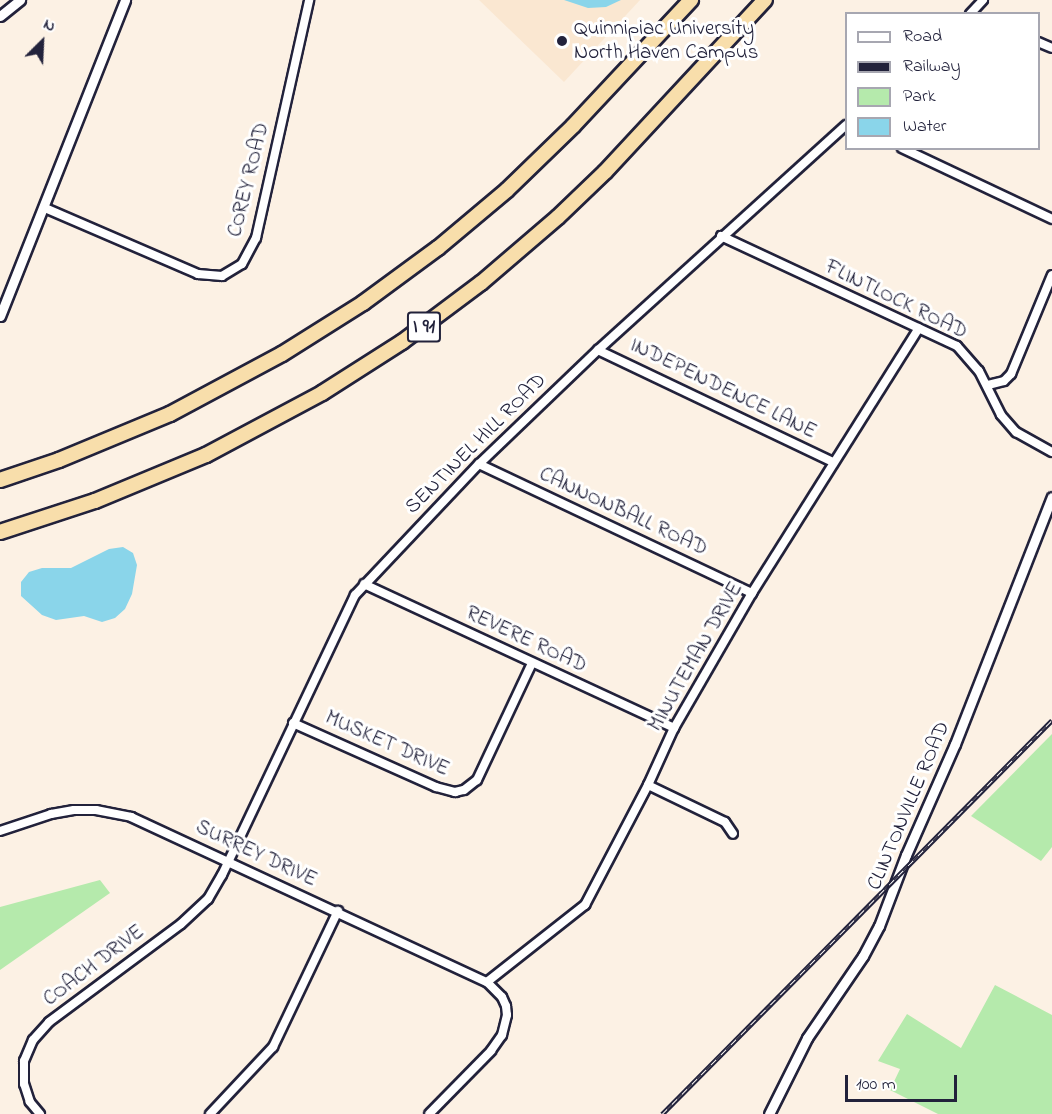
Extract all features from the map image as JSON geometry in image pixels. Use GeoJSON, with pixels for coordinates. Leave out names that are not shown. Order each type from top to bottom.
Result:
{"type":"FeatureCollection","features":[{"type":"Feature","properties":{"kind":"highway","name":"I 91"},"geometry":{"type":"LineString","coordinates":[[0,480],[59,460],[170,414],[282,354],[363,303],[438,248],[522,176],[691,0]]}},
{"type":"Feature","properties":{"kind":"highway","name":"I 91"},"geometry":{"type":"LineString","coordinates":[[0,532],[95,501],[206,455],[322,393],[402,342],[481,283],[558,217],[605,172],[765,0]]}},
{"type":"Feature","properties":{"kind":"street"},"geometry":{"type":"LineString","coordinates":[[0,16],[20,0]]}},
{"type":"Feature","properties":{"kind":"street"},"geometry":{"type":"LineString","coordinates":[[0,316],[45,208],[125,0]]}},
{"type":"Feature","properties":{"kind":"street","name":"COREY ROAD"},"geometry":{"type":"LineString","coordinates":[[45,208],[198,273],[222,276],[242,264],[256,238],[309,0]]}},
{"type":"Feature","properties":{"kind":"street"},"geometry":{"type":"LineString","coordinates":[[974,12],[983,0]]}},
{"type":"Feature","properties":{"kind":"street","name":"SENTINEL HILL ROAD"},"geometry":{"type":"LineString","coordinates":[[228,861],[346,608],[364,584],[479,464],[598,350],[845,126]]}},
{"type":"Feature","properties":{"kind":"street"},"geometry":{"type":"LineString","coordinates":[[906,150],[1052,219]]}},
{"type":"Feature","properties":{"kind":"street","name":"FLINTLOCK ROAD"},"geometry":{"type":"LineString","coordinates":[[721,236],[957,346],[971,359],[988,385],[1001,415],[1016,432],[1052,452]]}},
{"type":"Feature","properties":{"kind":"street"},"geometry":{"type":"LineString","coordinates":[[988,385],[1004,381],[1011,374],[1052,275]]}},
{"type":"Feature","properties":{"kind":"street","name":"MINUTEMAN DRIVE"},"geometry":{"type":"LineString","coordinates":[[487,982],[585,905],[648,785],[674,728],[752,593],[919,328]]}},
{"type":"Feature","properties":{"kind":"street","name":"INDEPENDENCE LANE"},"geometry":{"type":"LineString","coordinates":[[598,350],[833,462]]}},
{"type":"Feature","properties":{"kind":"street","name":"CANNONBALL ROAD"},"geometry":{"type":"LineString","coordinates":[[479,464],[752,593]]}},
{"type":"Feature","properties":{"kind":"street","name":"CLINTONVILLE ROAD"},"geometry":{"type":"LineString","coordinates":[[769,1114],[810,1032],[863,956],[879,926],[906,855],[955,744],[1052,497]]}},
{"type":"Feature","properties":{"kind":"street","name":"REVERE ROAD"},"geometry":{"type":"LineString","coordinates":[[364,584],[674,728]]}},
{"type":"Feature","properties":{"kind":"street","name":"MUSKET DRIVE"},"geometry":{"type":"LineString","coordinates":[[293,723],[436,787],[455,792],[464,790],[477,780],[532,663]]}},
{"type":"Feature","properties":{"kind":"street"},"geometry":{"type":"LineString","coordinates":[[648,785],[725,822],[733,834]]}},
{"type":"Feature","properties":{"kind":"street","name":"SURREY DRIVE"},"geometry":{"type":"LineString","coordinates":[[0,831],[57,813],[85,810],[108,812],[147,824],[487,982]]}},
{"type":"Feature","properties":{"kind":"street","name":"COACH DRIVE"},"geometry":{"type":"LineString","coordinates":[[40,1114],[26,1093],[24,1077],[27,1054],[38,1034],[199,909],[215,888],[228,861]]}},
{"type":"Feature","properties":{"kind":"street"},"geometry":{"type":"LineString","coordinates":[[210,1114],[273,1047],[338,911]]}},
{"type":"Feature","properties":{"kind":"street"},"geometry":{"type":"LineString","coordinates":[[429,1114],[491,1052],[502,1035],[507,1015],[506,1006],[502,997],[487,982]]}},
{"type":"Feature","properties":{"kind":"shaded area","name":"Quinnipiac University North Haven Campus"},"geometry":{"type":"Polygon","coordinates":[[[479,0],[640,0],[564,82],[479,0]]]}},
{"type":"Feature","properties":{"kind":"green space"},"geometry":{"type":"Polygon","coordinates":[[[1052,734],[1052,847],[1041,861],[971,816],[1052,734]]]}},
{"type":"Feature","properties":{"kind":"green space"},"geometry":{"type":"Polygon","coordinates":[[[100,880],[110,893],[0,970],[0,907],[100,880]]]}},
{"type":"Feature","properties":{"kind":"green space"},"geometry":{"type":"Polygon","coordinates":[[[995,985],[1052,1015],[1052,1114],[938,1114],[890,1090],[900,1069],[878,1061],[907,1014],[961,1048],[995,985]]]}},
{"type":"Feature","properties":{"kind":"water"},"geometry":{"type":"Polygon","coordinates":[[[564,0],[621,0],[606,7],[588,8],[564,0]]]}},
{"type":"Feature","properties":{"kind":"water"},"geometry":{"type":"Polygon","coordinates":[[[123,547],[133,553],[137,565],[132,594],[125,609],[115,618],[102,622],[84,616],[56,620],[42,615],[21,596],[21,582],[29,572],[42,568],[71,568],[109,549],[123,547]]]}},
{"type":"Feature","properties":{"kind":"railway"},"geometry":{"type":"LineString","coordinates":[[662,1114],[1052,720]]}},
{"type":"Feature","properties":{"kind":"place","name":"Quinnipiac University North Haven Campus"},"geometry":{"type":"Point","coordinates":[562,41]}}]}
